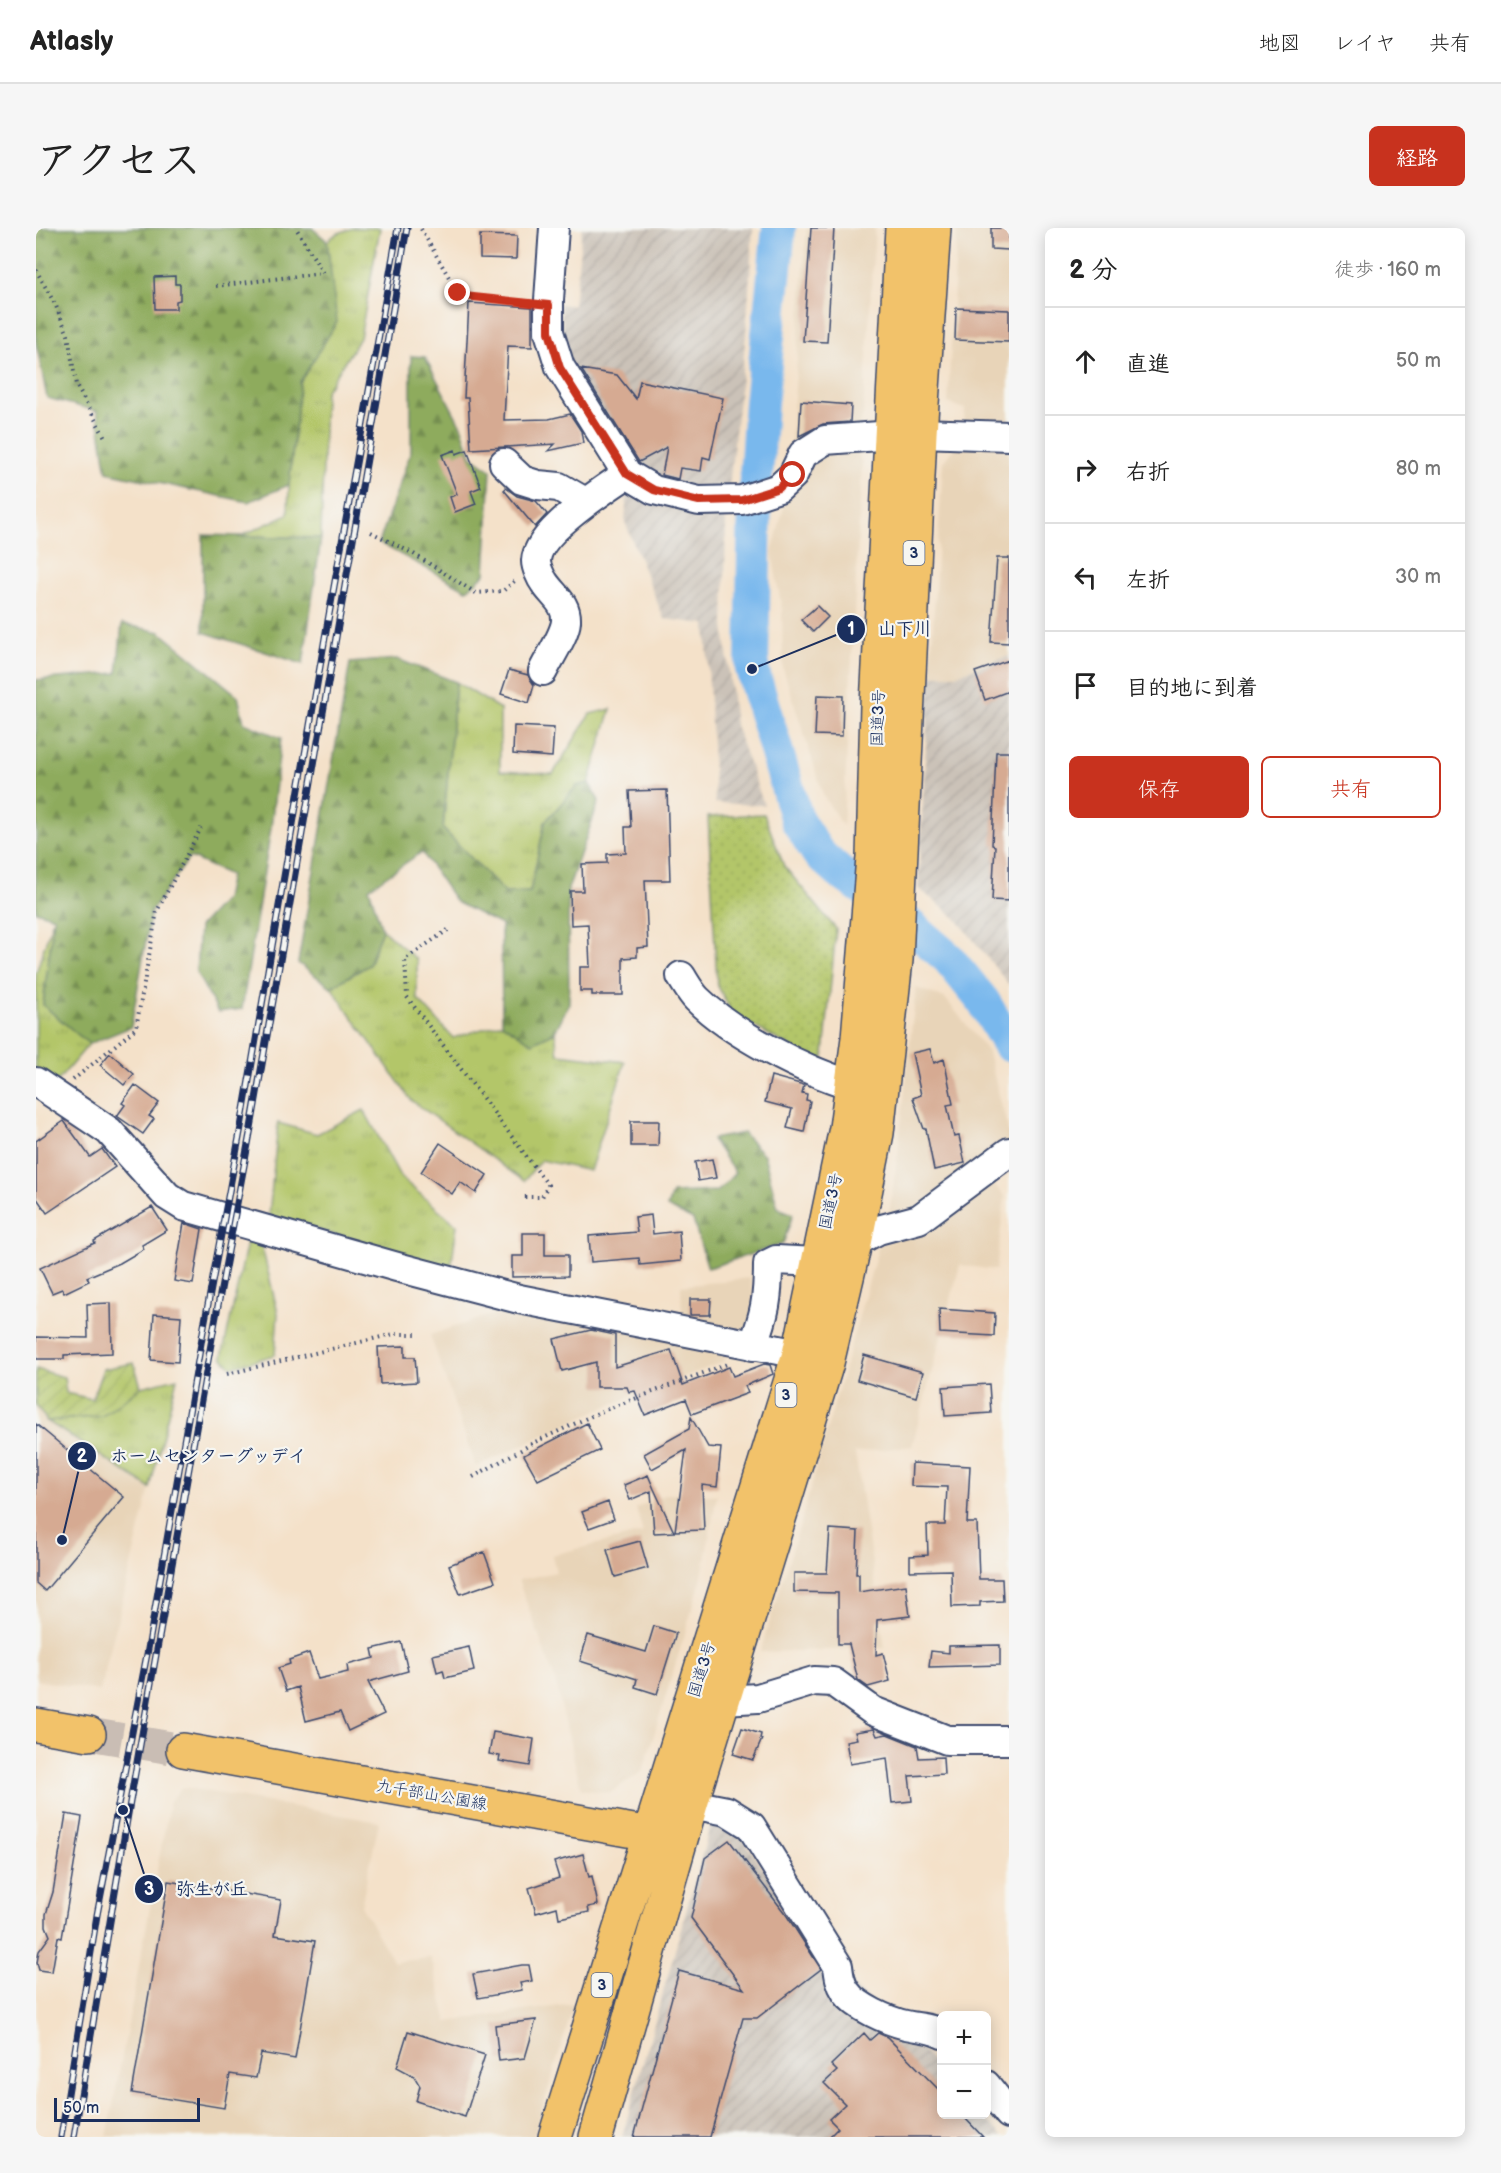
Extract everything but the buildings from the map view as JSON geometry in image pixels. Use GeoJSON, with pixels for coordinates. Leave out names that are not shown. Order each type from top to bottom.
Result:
{"type":"FeatureCollection","features":[{"type":"Feature","properties":{"kind":"main road","name":"国道3号"},"geometry":{"type":"LineString","coordinates":[[555,2137],[665,1838],[691,1804],[828,1363],[877,1133],[896,960],[899,879],[906,434],[902,228]]}},
{"type":"Feature","properties":{"kind":"main road","name":"国道3号"},"geometry":{"type":"LineString","coordinates":[[596,2137],[665,1838],[799,1354],[846,1128],[867,944],[873,857],[877,705],[906,434],[934,228]]}},
{"type":"Feature","properties":{"kind":"main road"},"geometry":{"type":"LineString","coordinates":[[36,1725],[89,1734]]}},
{"type":"Feature","properties":{"kind":"main road","name":"九千部山公園線"},"geometry":{"type":"LineString","coordinates":[[183,1750],[665,1838]]}},
{"type":"Feature","properties":{"kind":"street"},"geometry":{"type":"LineString","coordinates":[[554,228],[549,332],[560,368],[627,474],[654,490],[699,501],[742,500],[779,488],[793,475],[803,454],[825,440],[906,434],[1009,436]]}},
{"type":"Feature","properties":{"kind":"street"},"geometry":{"type":"LineString","coordinates":[[504,463],[522,480],[538,485],[559,486],[585,502]]}},
{"type":"Feature","properties":{"kind":"street"},"geometry":{"type":"LineString","coordinates":[[543,671],[566,621],[562,602],[544,582],[536,562],[539,551],[553,532],[585,502],[627,474]]}},
{"type":"Feature","properties":{"kind":"street"},"geometry":{"type":"LineString","coordinates":[[681,976],[696,998],[726,1024],[791,1060],[830,1078],[852,1084]]}},
{"type":"Feature","properties":{"kind":"street"},"geometry":{"type":"LineString","coordinates":[[46,1088],[109,1131],[167,1196],[183,1206],[519,1299],[753,1347],[799,1354]]}},
{"type":"Feature","properties":{"kind":"street"},"geometry":{"type":"LineString","coordinates":[[753,1347],[765,1314],[768,1264],[776,1260],[817,1262],[878,1230],[919,1219],[1009,1152]]}},
{"type":"Feature","properties":{"kind":"street"},"geometry":{"type":"LineString","coordinates":[[723,1700],[758,1698],[814,1681],[833,1682],[873,1711],[947,1740],[1009,1740]]}},
{"type":"Feature","properties":{"kind":"street"},"geometry":{"type":"LineString","coordinates":[[691,1804],[727,1811],[751,1826],[838,1965],[839,1979],[846,1994],[866,2009],[888,2019],[937,2032]]}},
{"type":"Feature","properties":{"kind":"street"},"geometry":{"type":"LineString","coordinates":[[991,2090],[1009,2114]]}},
{"type":"Feature","properties":{"kind":"path"},"geometry":{"type":"LineString","coordinates":[[216,286],[324,273],[296,228]]}},
{"type":"Feature","properties":{"kind":"path"},"geometry":{"type":"LineString","coordinates":[[421,229],[458,293],[464,296],[549,305]]}},
{"type":"Feature","properties":{"kind":"path"},"geometry":{"type":"LineString","coordinates":[[36,270],[56,306],[68,335],[76,385],[106,439]]}},
{"type":"Feature","properties":{"kind":"path"},"geometry":{"type":"LineString","coordinates":[[371,532],[412,553],[477,593],[503,591],[536,562]]}},
{"type":"Feature","properties":{"kind":"path"},"geometry":{"type":"LineString","coordinates":[[46,1088],[136,1028],[157,910],[201,828]]}},
{"type":"Feature","properties":{"kind":"path"},"geometry":{"type":"LineString","coordinates":[[448,930],[405,959],[407,997],[548,1185],[542,1197],[522,1197]]}},
{"type":"Feature","properties":{"kind":"path"},"geometry":{"type":"LineString","coordinates":[[227,1374],[394,1334],[419,1334]]}},
{"type":"Feature","properties":{"kind":"path"},"geometry":{"type":"LineString","coordinates":[[473,1478],[535,1442],[600,1412],[731,1362],[753,1347]]}},
{"type":"Feature","properties":{"kind":"shaded area"},"geometry":{"type":"Polygon","coordinates":[[[582,228],[753,228],[746,335],[726,514],[724,626],[735,725],[764,805],[715,803],[706,624],[664,619],[625,522],[629,461],[567,365],[560,304],[574,306],[582,228]]]}},
{"type":"Feature","properties":{"kind":"shaded area"},"geometry":{"type":"Polygon","coordinates":[[[807,228],[875,228],[863,416],[856,432],[789,465],[807,228]]]}},
{"type":"Feature","properties":{"kind":"shaded area"},"geometry":{"type":"Polygon","coordinates":[[[957,228],[1009,228],[1009,428],[964,425],[965,409],[948,403],[957,228]]]}},
{"type":"Feature","properties":{"kind":"shaded area"},"geometry":{"type":"Polygon","coordinates":[[[958,443],[1009,445],[1009,656],[955,675],[930,675],[943,462],[958,443]]]}},
{"type":"Feature","properties":{"kind":"shaded area"},"geometry":{"type":"Polygon","coordinates":[[[855,446],[862,463],[843,826],[824,797],[783,668],[782,610],[772,553],[787,495],[821,451],[855,446]]]}},
{"type":"Feature","properties":{"kind":"shaded area"},"geometry":{"type":"Polygon","coordinates":[[[1009,656],[1009,985],[956,918],[918,888],[930,675],[955,675],[1009,656]]]}},
{"type":"Feature","properties":{"kind":"shaded area"},"geometry":{"type":"Polygon","coordinates":[[[916,988],[945,998],[988,1052],[1009,1134],[1009,1142],[915,1207],[889,1214],[898,1154],[916,988]]]}},
{"type":"Feature","properties":{"kind":"shaded area"},"geometry":{"type":"Polygon","coordinates":[[[990,1181],[1005,1196],[996,1270],[960,1265],[912,1446],[855,1453],[885,1648],[760,1652],[801,1522],[879,1245],[931,1228],[990,1181]]]}},
{"type":"Feature","properties":{"kind":"shaded area"},"geometry":{"type":"Polygon","coordinates":[[[749,1278],[755,1301],[749,1329],[729,1351],[723,1362],[597,1410],[476,1467],[430,1335],[512,1308],[682,1319],[681,1286],[749,1278]]]}},
{"type":"Feature","properties":{"kind":"shaded area"},"geometry":{"type":"Polygon","coordinates":[[[36,1405],[47,1421],[150,1488],[100,1691],[36,1680],[36,1405]]]}},
{"type":"Feature","properties":{"kind":"shaded area"},"geometry":{"type":"Polygon","coordinates":[[[666,1494],[717,1495],[701,1580],[643,1771],[610,1793],[581,1789],[555,1679],[518,1580],[556,1572],[552,1555],[643,1533],[636,1508],[666,1494]]]}},
{"type":"Feature","properties":{"kind":"shaded area"},"geometry":{"type":"Polygon","coordinates":[[[182,1787],[379,1822],[361,1906],[394,1962],[431,1958],[448,2022],[574,2004],[534,2137],[107,2137],[170,1801],[182,1787]]]}},
{"type":"Feature","properties":{"kind":"shaded area"},"geometry":{"type":"Polygon","coordinates":[[[712,1820],[736,1829],[832,1968],[905,2032],[937,2067],[937,2119],[986,2119],[1003,2137],[622,2137],[712,1820]]]}},
{"type":"Feature","properties":{"kind":"green space"},"geometry":{"type":"Polygon","coordinates":[[[36,228],[312,228],[327,241],[337,322],[300,382],[289,485],[248,502],[107,472],[97,411],[47,398],[36,342],[36,228]]]}},
{"type":"Feature","properties":{"kind":"green space"},"geometry":{"type":"Polygon","coordinates":[[[353,228],[380,228],[360,338],[325,392],[321,538],[239,537],[288,514],[300,382],[336,322],[327,241],[336,234],[353,228]]]}},
{"type":"Feature","properties":{"kind":"green space"},"geometry":{"type":"Polygon","coordinates":[[[411,356],[425,357],[462,428],[471,456],[491,470],[485,574],[467,590],[379,543],[411,451],[411,356]]]}},
{"type":"Feature","properties":{"kind":"green space"},"geometry":{"type":"Polygon","coordinates":[[[203,535],[321,538],[303,664],[203,632],[203,535]]]}},
{"type":"Feature","properties":{"kind":"green space"},"geometry":{"type":"Polygon","coordinates":[[[122,624],[160,632],[238,696],[244,723],[281,738],[271,828],[242,1009],[218,1012],[196,972],[199,927],[225,899],[230,875],[190,857],[151,911],[131,1027],[89,1044],[43,1005],[54,917],[36,911],[36,680],[117,673],[122,624]]]}},
{"type":"Feature","properties":{"kind":"green space"},"geometry":{"type":"Polygon","coordinates":[[[397,659],[456,682],[443,829],[505,893],[530,892],[545,822],[577,786],[589,783],[599,801],[568,889],[569,1003],[555,1032],[532,1043],[502,1023],[501,925],[456,902],[422,852],[369,888],[382,929],[369,965],[331,987],[298,963],[350,663],[397,659]]]}},
{"type":"Feature","properties":{"kind":"green space"},"geometry":{"type":"Polygon","coordinates":[[[456,682],[500,709],[500,771],[553,774],[590,714],[611,709],[589,783],[577,786],[545,822],[530,892],[505,893],[443,829],[456,682]]]}},
{"type":"Feature","properties":{"kind":"green space"},"geometry":{"type":"Polygon","coordinates":[[[764,814],[784,866],[836,929],[823,1065],[732,1014],[717,984],[708,817],[764,814]]]}},
{"type":"Feature","properties":{"kind":"green space"},"geometry":{"type":"Polygon","coordinates":[[[54,916],[43,1005],[89,1044],[56,1083],[36,1071],[36,973],[54,916]]]}},
{"type":"Feature","properties":{"kind":"green space"},"geometry":{"type":"Polygon","coordinates":[[[382,929],[417,960],[417,998],[453,1038],[502,1023],[532,1043],[555,1032],[558,1054],[625,1062],[590,1171],[541,1160],[524,1181],[411,1100],[331,987],[369,965],[382,929]]]}},
{"type":"Feature","properties":{"kind":"green space"},"geometry":{"type":"Polygon","coordinates":[[[364,1110],[401,1178],[457,1225],[451,1268],[269,1216],[278,1123],[317,1134],[364,1110]]]}},
{"type":"Feature","properties":{"kind":"green space"},"geometry":{"type":"Polygon","coordinates":[[[743,1133],[764,1155],[778,1208],[793,1214],[783,1244],[708,1268],[693,1220],[667,1207],[672,1193],[718,1191],[735,1173],[712,1139],[743,1133]]]}},
{"type":"Feature","properties":{"kind":"green space"},"geometry":{"type":"Polygon","coordinates":[[[248,1238],[261,1243],[278,1313],[275,1355],[231,1367],[222,1357],[248,1238]]]}},
{"type":"Feature","properties":{"kind":"green space"},"geometry":{"type":"Polygon","coordinates":[[[134,1363],[141,1387],[102,1416],[47,1421],[36,1405],[36,1369],[64,1377],[66,1393],[92,1399],[103,1369],[134,1363]]]}},
{"type":"Feature","properties":{"kind":"green space"},"geometry":{"type":"Polygon","coordinates":[[[177,1378],[150,1488],[47,1421],[102,1416],[141,1387],[177,1378]]]}},
{"type":"Feature","properties":{"kind":"waterway"},"geometry":{"type":"LineString","coordinates":[[779,228],[761,403],[755,492],[752,669],[797,820],[818,853],[839,872],[880,900],[948,958],[983,1001],[1009,1045]]}},
{"type":"Feature","properties":{"kind":"tunnel"},"geometry":{"type":"LineString","coordinates":[[89,1734],[183,1750]]}},
{"type":"Feature","properties":{"kind":"railway"},"geometry":{"type":"LineString","coordinates":[[61,2137],[97,1915],[148,1649],[398,228]]}},
{"type":"Feature","properties":{"kind":"railway"},"geometry":{"type":"LineString","coordinates":[[74,2137],[130,1802],[251,1128],[407,228]]}},
{"type":"Feature","properties":{"kind":"place","name":"山下川"},"geometry":{"type":"Point","coordinates":[752,669]}},
{"type":"Feature","properties":{"kind":"place","name":"ホームセンターグッデイ"},"geometry":{"type":"Point","coordinates":[62,1540]}},
{"type":"Feature","properties":{"kind":"place","name":"弥生が丘"},"geometry":{"type":"Point","coordinates":[123,1810]}},
{"type":"Feature","properties":{"kind":"route"},"geometry":{"type":"LineString","coordinates":[[458,293],[464,296],[549,305],[549,332],[560,368],[627,474],[654,490],[699,501],[742,500],[779,488],[793,475]]}}]}
